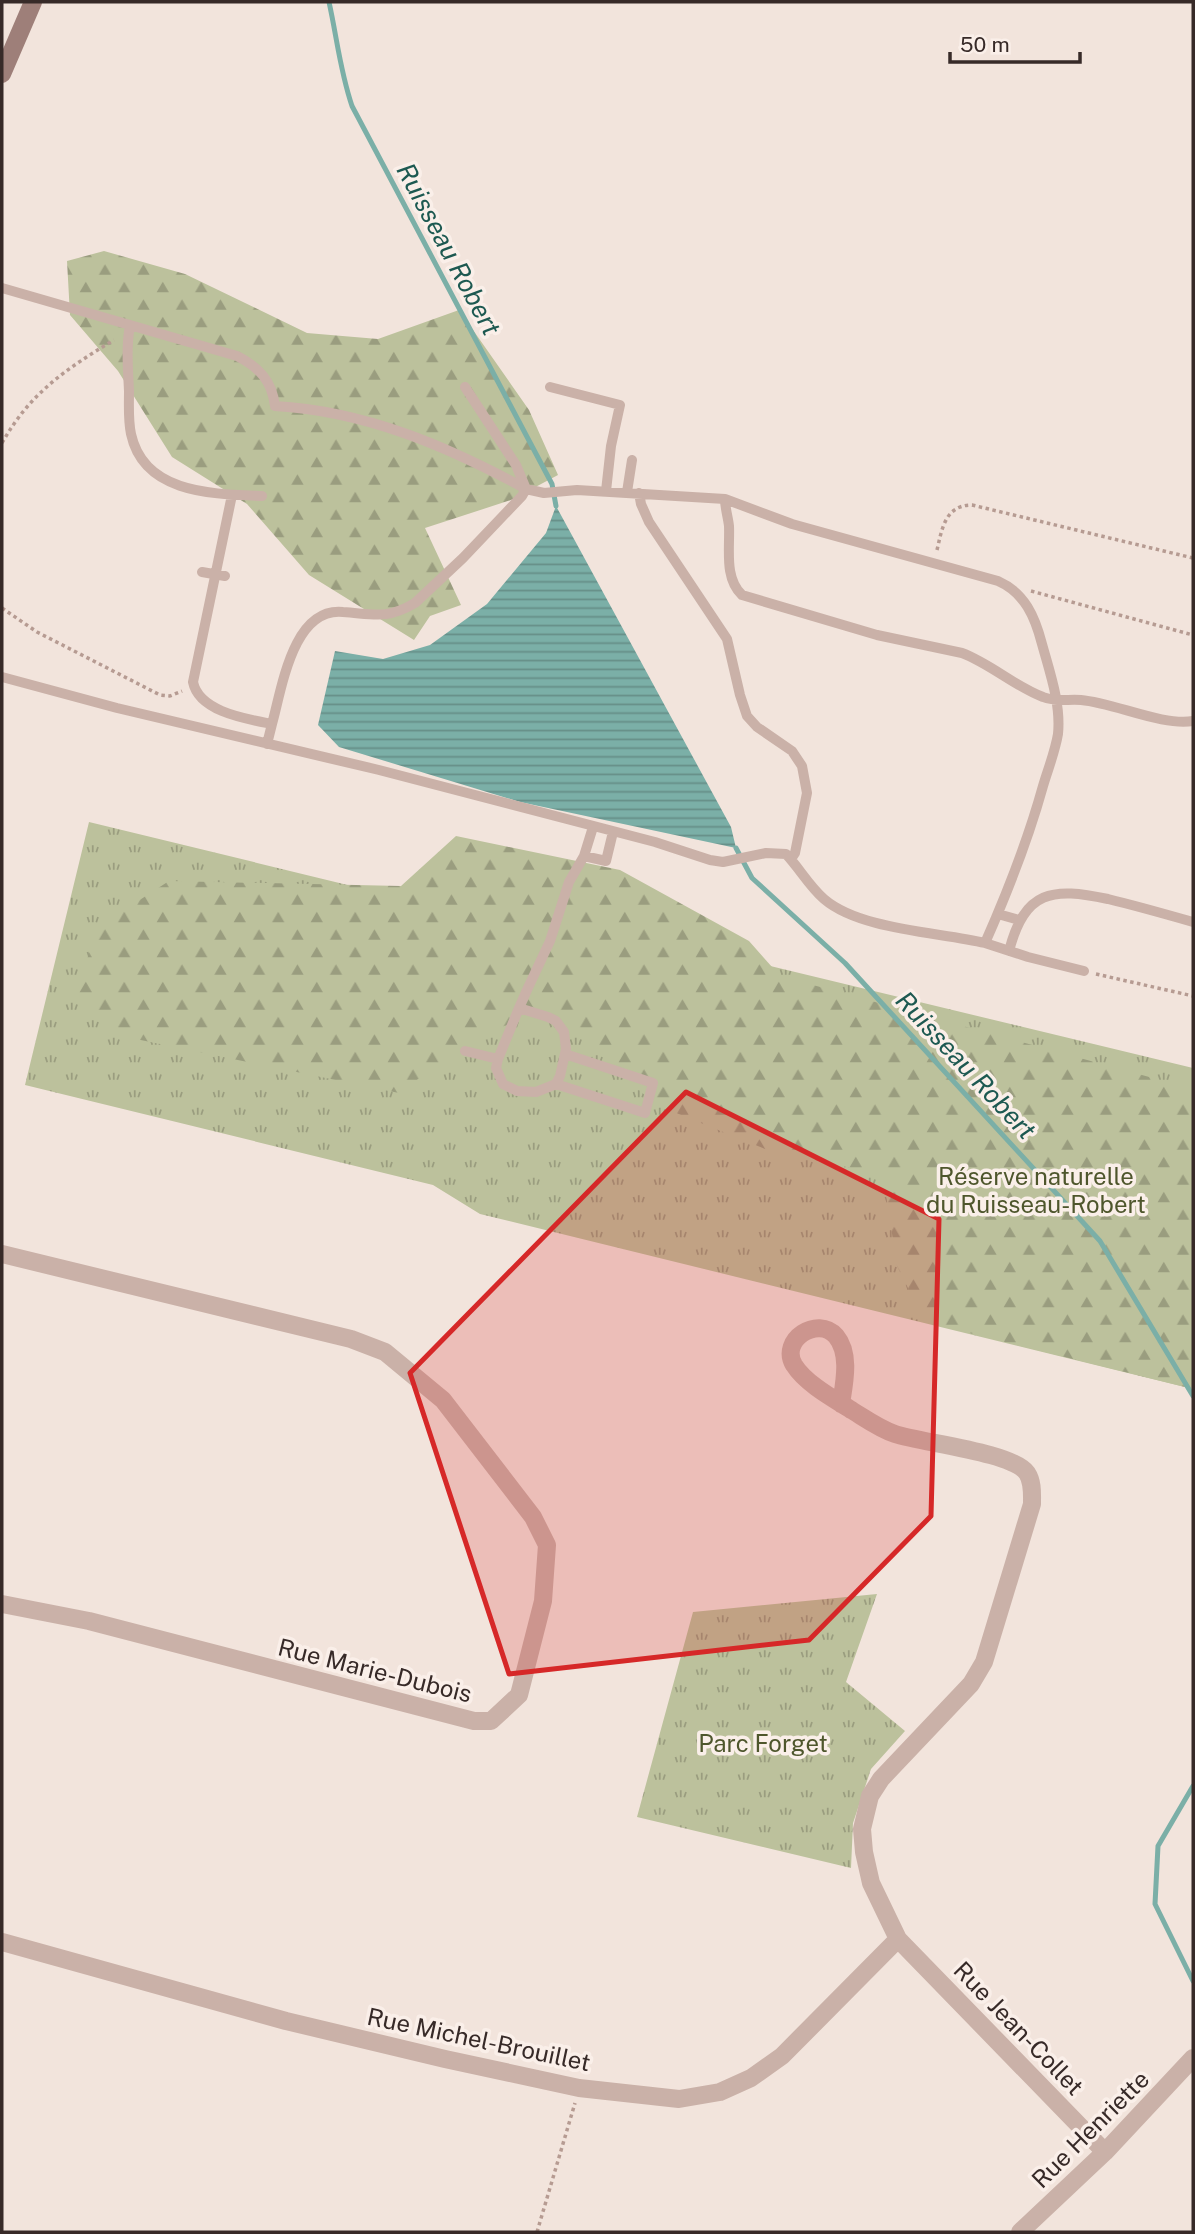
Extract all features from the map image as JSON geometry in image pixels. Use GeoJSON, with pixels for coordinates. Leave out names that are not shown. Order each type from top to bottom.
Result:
{"type":"FeatureCollection","features":[{"type":"Feature","properties":{"kind":"street"},"geometry":{"type":"LineString","coordinates":[[2,74],[33,2]]}},
{"type":"Feature","properties":{"kind":"street","name":"Rue Marie-Dubois"},"geometry":{"type":"LineString","coordinates":[[2,1254],[351,1339],[385,1352],[443,1401],[533,1517],[547,1545],[543,1601],[519,1696],[491,1721],[474,1721],[89,1621],[2,1604]]}},
{"type":"Feature","properties":{"kind":"street","name":"Rue Jean-Collet"},"geometry":{"type":"LineString","coordinates":[[841,1404],[893,1434],[1010,1460],[1026,1472],[1032,1487],[1032,1504],[984,1661],[971,1684],[881,1779],[870,1796],[862,1829],[864,1852],[871,1883],[898,1939],[1105,2152]]}},
{"type":"Feature","properties":{"kind":"street","name":"Rue Michel-Brouillet"},"geometry":{"type":"LineString","coordinates":[[2,1942],[286,2021],[579,2088],[679,2099],[720,2092],[751,2078],[782,2056],[898,1939]]}},
{"type":"Feature","properties":{"kind":"street","name":"Rue Henriette"},"geometry":{"type":"LineString","coordinates":[[1020,2232],[1105,2152],[1193,2059]]}},
{"type":"Feature","properties":{"kind":"lane"},"geometry":{"type":"LineString","coordinates":[[2,288],[237,356],[252,363],[267,380],[275,406],[378,423],[425,440],[526,489],[544,493],[606,491],[725,499],[792,524],[1009,586],[1033,614],[1038,629],[1056,700],[1058,734],[1012,883],[985,943]]}},
{"type":"Feature","properties":{"kind":"lane"},"geometry":{"type":"LineString","coordinates":[[130,325],[128,413],[131,435],[140,457],[165,480],[199,492],[262,496]]}},
{"type":"Feature","properties":{"kind":"lane"},"geometry":{"type":"LineString","coordinates":[[465,387],[516,465],[526,489]]}},
{"type":"Feature","properties":{"kind":"lane"},"geometry":{"type":"LineString","coordinates":[[550,387],[620,405],[611,446],[606,491]]}},
{"type":"Feature","properties":{"kind":"lane"},"geometry":{"type":"LineString","coordinates":[[626,492],[632,460]]}},
{"type":"Feature","properties":{"kind":"lane"},"geometry":{"type":"LineString","coordinates":[[267,744],[286,673],[302,632],[308,625],[332,611],[382,616],[393,614],[415,603],[516,505],[526,489]]}},
{"type":"Feature","properties":{"kind":"lane"},"geometry":{"type":"LineString","coordinates":[[639,493],[649,522],[727,639],[747,716],[757,727],[792,751],[802,766],[807,793],[806,806],[795,853],[791,859]]}},
{"type":"Feature","properties":{"kind":"lane"},"geometry":{"type":"LineString","coordinates":[[232,495],[220,575],[194,677],[194,687],[199,696],[212,706],[272,724]]}},
{"type":"Feature","properties":{"kind":"lane"},"geometry":{"type":"LineString","coordinates":[[725,499],[731,575],[733,584],[742,595],[877,635],[962,653],[1032,692],[1056,700],[1102,703],[1177,721],[1193,721]]}},
{"type":"Feature","properties":{"kind":"lane"},"geometry":{"type":"LineString","coordinates":[[202,572],[220,575]]}},
{"type":"Feature","properties":{"kind":"lane"},"geometry":{"type":"LineString","coordinates":[[2,677],[117,708],[379,770],[710,860],[732,861],[751,855],[779,852],[791,859],[815,891],[827,902],[845,912],[884,925],[985,943],[1084,971]]}},
{"type":"Feature","properties":{"kind":"lane"},"geometry":{"type":"LineString","coordinates":[[565,1055],[653,1083],[645,1113],[556,1084],[536,1092],[508,1088],[496,1068],[519,1008],[550,941],[569,882],[584,856],[593,827]]}},
{"type":"Feature","properties":{"kind":"lane"},"geometry":{"type":"LineString","coordinates":[[584,856],[606,861],[613,832]]}},
{"type":"Feature","properties":{"kind":"lane"},"geometry":{"type":"LineString","coordinates":[[1009,951],[1019,920],[1041,899],[1066,892],[1118,902],[1193,922]]}},
{"type":"Feature","properties":{"kind":"lane"},"geometry":{"type":"LineString","coordinates":[[998,914],[1019,920]]}},
{"type":"Feature","properties":{"kind":"lane"},"geometry":{"type":"LineString","coordinates":[[519,1008],[556,1021],[564,1032],[565,1055],[556,1084]]}},
{"type":"Feature","properties":{"kind":"lane"},"geometry":{"type":"LineString","coordinates":[[464,1051],[498,1059]]}},
{"type":"Feature","properties":{"kind":"path"},"geometry":{"type":"LineString","coordinates":[[2,443],[35,396],[60,374],[116,339],[130,325]]}},
{"type":"Feature","properties":{"kind":"path"},"geometry":{"type":"LineString","coordinates":[[934,563],[943,528],[951,511],[957,507],[972,505],[1193,558]]}},
{"type":"Feature","properties":{"kind":"path"},"geometry":{"type":"LineString","coordinates":[[1019,595],[1029,591],[1037,592],[1193,635]]}},
{"type":"Feature","properties":{"kind":"path"},"geometry":{"type":"LineString","coordinates":[[2,608],[37,632],[160,695],[170,696],[194,687]]}},
{"type":"Feature","properties":{"kind":"path"},"geometry":{"type":"LineString","coordinates":[[1084,971],[1193,996]]}},
{"type":"Feature","properties":{"kind":"path"},"geometry":{"type":"LineString","coordinates":[[537,2232],[579,2088]]}},
{"type":"Feature","properties":{"kind":"highlighted area"},"geometry":{"type":"Polygon","coordinates":[[[686,1092],[939,1219],[931,1516],[809,1640],[509,1674],[410,1373],[686,1092]]]}},
{"type":"Feature","properties":{"kind":"green space"},"geometry":{"type":"Polygon","coordinates":[[[104,251],[185,274],[307,333],[378,339],[459,310],[529,410],[558,475],[511,500],[425,528],[461,605],[430,616],[414,640],[309,575],[247,504],[172,457],[118,371],[70,315],[67,261],[104,251]]]}},
{"type":"Feature","properties":{"kind":"green space","name":"Réserve naturelle du Ruisseau-Robert"},"geometry":{"type":"Polygon","coordinates":[[[89,822],[640,956],[646,936],[1193,1068],[1193,1389],[480,1214],[433,1185],[25,1085],[89,822]]]}},
{"type":"Feature","properties":{"kind":"green space","name":"Réserve naturelle du Ruisseau-Robert"},"geometry":{"type":"Polygon","coordinates":[[[456,836],[620,870],[749,941],[780,976],[1193,1089],[1193,1389],[925,1322],[897,1266],[883,1175],[765,1149],[654,1104],[554,1009],[478,1035],[399,1093],[131,1038],[75,994],[98,927],[169,881],[401,886],[456,836]]]}},
{"type":"Feature","properties":{"kind":"green space","name":"Parc Forget"},"geometry":{"type":"Polygon","coordinates":[[[877,1594],[846,1682],[905,1731],[871,1769],[853,1823],[851,1868],[637,1817],[693,1612],[877,1594]]]}},
{"type":"Feature","properties":{"kind":"water"},"geometry":{"type":"Polygon","coordinates":[[[556,506],[731,827],[736,848],[520,802],[339,747],[318,725],[335,651],[383,659],[430,645],[487,604],[546,533],[556,506]]]}},
{"type":"Feature","properties":{"kind":"waterway","name":"Ruisseau Robert"},"geometry":{"type":"LineString","coordinates":[[329,2],[352,106],[552,484],[556,506]]}},
{"type":"Feature","properties":{"kind":"waterway","name":"Ruisseau Robert"},"geometry":{"type":"LineString","coordinates":[[736,848],[752,878],[845,963],[1100,1241],[1193,1396]]}},
{"type":"Feature","properties":{"kind":"waterway","name":"Ruisseau Robert"},"geometry":{"type":"LineString","coordinates":[[1193,1786],[1158,1846],[1155,1904],[1193,1981]]}}]}
